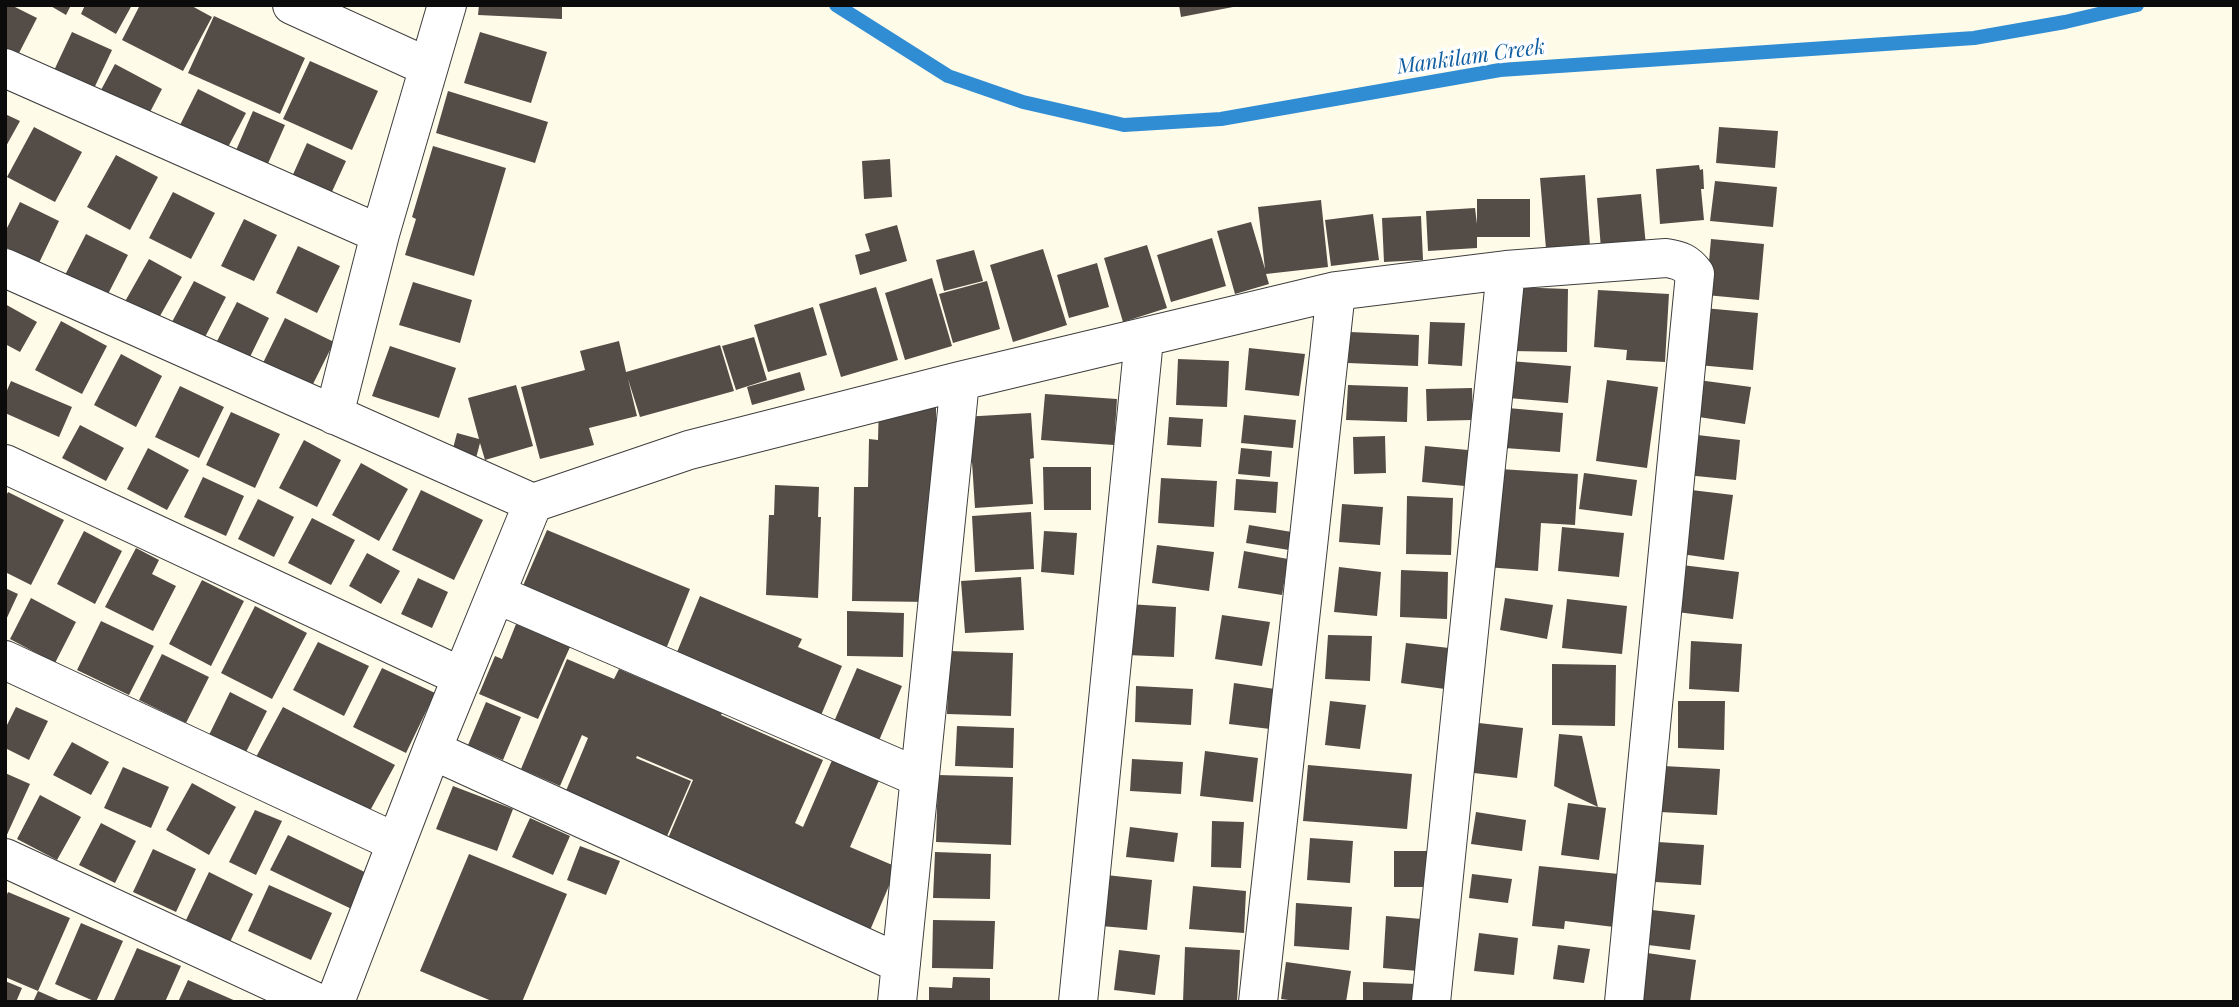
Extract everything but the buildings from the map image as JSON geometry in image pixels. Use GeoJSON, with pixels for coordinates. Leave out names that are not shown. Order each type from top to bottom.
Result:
{"type":"FeatureCollection","features":[{"type":"Feature","properties":{"kind":"street"},"geometry":{"type":"LineString","coordinates":[[292,5],[428,66]]}},
{"type":"Feature","properties":{"kind":"street"},"geometry":{"type":"LineString","coordinates":[[334,415],[380,234],[447,5]]}},
{"type":"Feature","properties":{"kind":"street"},"geometry":{"type":"LineString","coordinates":[[5,68],[380,234]]}},
{"type":"Feature","properties":{"kind":"street"},"geometry":{"type":"LineString","coordinates":[[5,268],[533,503],[689,450],[960,381],[1336,291],[1506,270],[1666,258],[1678,260],[1689,265],[1695,274],[1624,1002]]}},
{"type":"Feature","properties":{"kind":"street"},"geometry":{"type":"LineString","coordinates":[[1431,1002],[1506,270]]}},
{"type":"Feature","properties":{"kind":"street"},"geometry":{"type":"LineString","coordinates":[[1258,1002],[1336,291]]}},
{"type":"Feature","properties":{"kind":"street"},"geometry":{"type":"LineString","coordinates":[[1078,1002],[1144,339]]}},
{"type":"Feature","properties":{"kind":"street"},"geometry":{"type":"LineString","coordinates":[[897,1002],[960,381]]}},
{"type":"Feature","properties":{"kind":"street"},"geometry":{"type":"LineString","coordinates":[[5,464],[462,677]]}},
{"type":"Feature","properties":{"kind":"street"},"geometry":{"type":"LineString","coordinates":[[335,1002],[432,750],[533,503]]}},
{"type":"Feature","properties":{"kind":"street"},"geometry":{"type":"LineString","coordinates":[[496,594],[918,777]]}},
{"type":"Feature","properties":{"kind":"street"},"geometry":{"type":"LineString","coordinates":[[5,660],[396,842]]}},
{"type":"Feature","properties":{"kind":"street"},"geometry":{"type":"LineString","coordinates":[[432,750],[901,964]]}},
{"type":"Feature","properties":{"kind":"street"},"geometry":{"type":"LineString","coordinates":[[5,858],[316,1002]]}},
{"type":"Feature","properties":{"kind":"waterway","name":"Mankilam Creek"},"geometry":{"type":"LineString","coordinates":[[836,5],[948,76],[1023,102],[1124,125],[1221,119],[1500,70],[1974,38],[2065,22],[2137,5]]}}]}
